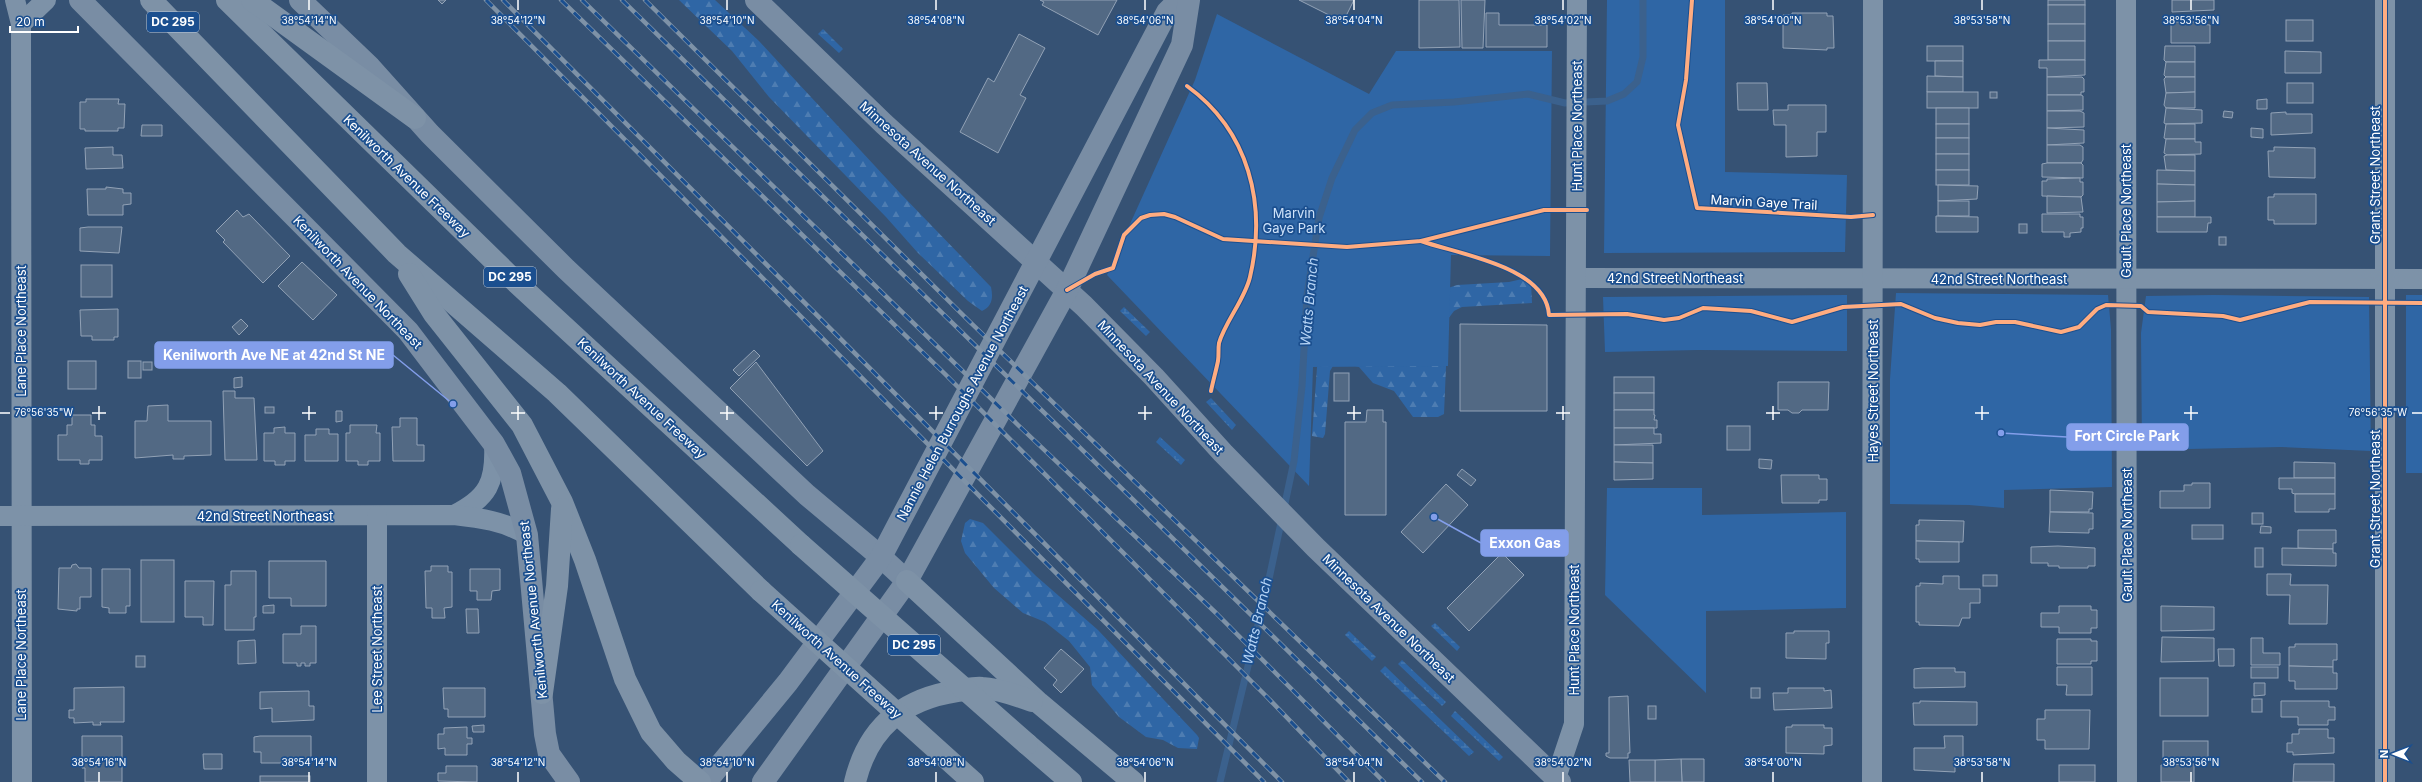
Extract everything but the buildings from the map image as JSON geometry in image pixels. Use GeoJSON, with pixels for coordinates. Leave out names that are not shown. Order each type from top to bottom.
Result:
{"type":"FeatureCollection","features":[{"type":"Feature","properties":{"kind":"highway","name":"Kenilworth Avenue Freeway"},"geometry":{"type":"LineString","coordinates":[[151,0],[397,254],[557,393],[761,591],[973,782]]}},
{"type":"Feature","properties":{"kind":"highway","name":"Kenilworth Avenue Freeway"},"geometry":{"type":"LineString","coordinates":[[227,0],[519,285],[801,545],[1071,782]]}},
{"type":"Feature","properties":{"kind":"highway"},"geometry":{"type":"LineString","coordinates":[[252,0],[415,118]]}},
{"type":"Feature","properties":{"kind":"highway"},"geometry":{"type":"LineString","coordinates":[[397,254],[434,314],[522,425],[562,502],[585,560],[629,686],[652,732],[676,761],[700,782]]}},
{"type":"Feature","properties":{"kind":"highway"},"geometry":{"type":"LineString","coordinates":[[542,693],[557,586],[562,502]]}},
{"type":"Feature","properties":{"kind":"highway"},"geometry":{"type":"LineString","coordinates":[[907,581],[1039,704],[1133,782]]}},
{"type":"Feature","properties":{"kind":"highway"},"geometry":{"type":"LineString","coordinates":[[855,782],[869,742],[881,727],[893,715],[936,694],[981,688],[1010,693],[1039,704]]}},
{"type":"Feature","properties":{"kind":"main road","name":"Kenilworth Avenue Northeast"},"geometry":{"type":"LineString","coordinates":[[80,0],[408,331],[494,444],[510,473],[527,535],[545,734],[549,754],[569,782]]}},
{"type":"Feature","properties":{"kind":"main road"},"geometry":{"type":"LineString","coordinates":[[300,0],[370,67],[415,118],[578,280],[807,496],[881,557],[907,581]]}},
{"type":"Feature","properties":{"kind":"main road","name":"Minnesota Avenue Northeast"},"geometry":{"type":"LineString","coordinates":[[756,0],[884,124],[1067,290],[1154,377],[1261,492],[1558,780]]}},
{"type":"Feature","properties":{"kind":"main road","name":"Nannie Helen Burroughs Avenue Northeast"},"geometry":{"type":"LineString","coordinates":[[706,782],[788,682],[881,557],[1167,12],[1179,0]]}},
{"type":"Feature","properties":{"kind":"main road"},"geometry":{"type":"LineString","coordinates":[[763,782],[907,581],[1067,290],[1182,45],[1189,0]]}},
{"type":"Feature","properties":{"kind":"street","name":"Lane Place Northeast"},"geometry":{"type":"LineString","coordinates":[[15,0],[20,24],[22,782]]}},
{"type":"Feature","properties":{"kind":"street"},"geometry":{"type":"LineString","coordinates":[[20,24],[46,0]]}},
{"type":"Feature","properties":{"kind":"street","name":"Hunt Place Northeast"},"geometry":{"type":"LineString","coordinates":[[1558,780],[1574,724],[1577,0]]}},
{"type":"Feature","properties":{"kind":"street","name":"Hayes Street Northeast"},"geometry":{"type":"LineString","coordinates":[[1872,782],[1873,0]]}},
{"type":"Feature","properties":{"kind":"street","name":"Gault Place Northeast"},"geometry":{"type":"LineString","coordinates":[[2126,0],[2127,782]]}},
{"type":"Feature","properties":{"kind":"street","name":"Grant Street Northeast"},"geometry":{"type":"LineString","coordinates":[[2385,0],[2385,782]]}},
{"type":"Feature","properties":{"kind":"street","name":"42nd Street Northeast"},"geometry":{"type":"LineString","coordinates":[[1576,278],[2422,279]]}},
{"type":"Feature","properties":{"kind":"street"},"geometry":{"type":"LineString","coordinates":[[454,515],[473,506],[484,496],[495,466],[494,444]]}},
{"type":"Feature","properties":{"kind":"street","name":"42nd Street Northeast"},"geometry":{"type":"LineString","coordinates":[[0,516],[454,515],[496,521],[512,526],[527,535]]}},
{"type":"Feature","properties":{"kind":"street","name":"Lee Street Northeast"},"geometry":{"type":"LineString","coordinates":[[377,516],[377,782]]}},
{"type":"Feature","properties":{"kind":"green space"},"geometry":{"type":"Polygon","coordinates":[[[679,0],[715,0],[759,41],[900,193],[991,287],[992,298],[986,309],[982,311],[968,301],[918,253],[886,217],[769,97],[732,51],[679,0]]]}},
{"type":"Feature","properties":{"kind":"green space"},"geometry":{"type":"Polygon","coordinates":[[[1607,0],[1725,0],[1725,172],[1847,175],[1845,252],[1604,253],[1607,0]]]}},
{"type":"Feature","properties":{"kind":"green space","name":"Marvin Gaye Park"},"geometry":{"type":"Polygon","coordinates":[[[1217,14],[1369,94],[1396,51],[1552,51],[1550,256],[1451,255],[1448,366],[1313,367],[1309,486],[1107,275],[1195,80],[1217,14]]]}},
{"type":"Feature","properties":{"kind":"green space"},"geometry":{"type":"Polygon","coordinates":[[[823,29],[843,49],[839,53],[818,34],[823,29]]]}},
{"type":"Feature","properties":{"kind":"green space"},"geometry":{"type":"Polygon","coordinates":[[[1522,279],[1531,283],[1532,303],[1462,307],[1454,311],[1448,319],[1444,414],[1438,417],[1413,417],[1394,391],[1373,383],[1359,367],[1336,361],[1330,371],[1325,434],[1323,438],[1312,436],[1323,285],[1433,293],[1457,285],[1509,282],[1522,279]]]}},
{"type":"Feature","properties":{"kind":"green space"},"geometry":{"type":"Polygon","coordinates":[[[1896,293],[2108,295],[2111,329],[2112,487],[2004,490],[2004,508],[1969,505],[1890,504],[1890,379],[1896,293]]]}},
{"type":"Feature","properties":{"kind":"green space"},"geometry":{"type":"Polygon","coordinates":[[[1847,295],[1847,351],[1698,350],[1605,352],[1603,297],[1847,295]]]}},
{"type":"Feature","properties":{"kind":"green space"},"geometry":{"type":"Polygon","coordinates":[[[2214,295],[2369,297],[2371,451],[2281,447],[2142,450],[2141,333],[2146,296],[2214,295]]]}},
{"type":"Feature","properties":{"kind":"green space"},"geometry":{"type":"Polygon","coordinates":[[[2406,295],[2422,295],[2422,473],[2406,473],[2406,295]]]}},
{"type":"Feature","properties":{"kind":"green space"},"geometry":{"type":"Polygon","coordinates":[[[1124,307],[1150,332],[1146,336],[1120,311],[1124,307]]]}},
{"type":"Feature","properties":{"kind":"green space"},"geometry":{"type":"Polygon","coordinates":[[[1211,398],[1236,425],[1232,430],[1206,402],[1211,398]]]}},
{"type":"Feature","properties":{"kind":"green space"},"geometry":{"type":"Polygon","coordinates":[[[1160,437],[1185,460],[1181,465],[1156,442],[1160,437]]]}},
{"type":"Feature","properties":{"kind":"green space"},"geometry":{"type":"Polygon","coordinates":[[[1607,488],[1702,488],[1702,515],[1846,512],[1846,608],[1706,611],[1706,693],[1605,595],[1607,488]]]}},
{"type":"Feature","properties":{"kind":"green space"},"geometry":{"type":"Polygon","coordinates":[[[970,519],[983,523],[1036,576],[1098,630],[1197,735],[1199,738],[1197,749],[1178,748],[1163,740],[1146,737],[1119,717],[1092,685],[1090,667],[1069,641],[1045,622],[1023,613],[994,588],[965,553],[961,541],[965,523],[970,519]]]}},
{"type":"Feature","properties":{"kind":"green space"},"geometry":{"type":"Polygon","coordinates":[[[1435,623],[1460,647],[1457,651],[1431,626],[1435,623]]]}},
{"type":"Feature","properties":{"kind":"green space"},"geometry":{"type":"Polygon","coordinates":[[[1349,631],[1376,657],[1372,661],[1345,635],[1349,631]]]}},
{"type":"Feature","properties":{"kind":"green space"},"geometry":{"type":"Polygon","coordinates":[[[1402,660],[1446,702],[1442,706],[1398,664],[1402,660]]]}},
{"type":"Feature","properties":{"kind":"green space"},"geometry":{"type":"Polygon","coordinates":[[[1385,666],[1474,752],[1469,756],[1380,671],[1385,666]]]}},
{"type":"Feature","properties":{"kind":"green space"},"geometry":{"type":"Polygon","coordinates":[[[1455,711],[1503,757],[1499,761],[1451,716],[1455,711]]]}},
{"type":"Feature","properties":{"kind":"waterway","name":"Watts Branch"},"geometry":{"type":"LineString","coordinates":[[1220,782],[1269,579],[1294,461],[1302,386],[1307,295],[1319,218],[1332,178],[1355,130],[1372,113],[1392,105],[1454,102],[1528,94],[1565,103],[1607,101],[1624,94],[1637,82],[1643,57],[1643,0]]}},
{"type":"Feature","properties":{"kind":"railway"},"geometry":{"type":"LineString","coordinates":[[486,0],[1264,782]]}},
{"type":"Feature","properties":{"kind":"railway"},"geometry":{"type":"LineString","coordinates":[[503,0],[1282,782]]}},
{"type":"Feature","properties":{"kind":"railway"},"geometry":{"type":"LineString","coordinates":[[561,0],[945,374],[1267,697],[1349,782]]}},
{"type":"Feature","properties":{"kind":"railway"},"geometry":{"type":"LineString","coordinates":[[582,0],[1018,425],[1216,613],[1384,782]]}},
{"type":"Feature","properties":{"kind":"railway"},"geometry":{"type":"LineString","coordinates":[[622,0],[1422,782]]}},
{"type":"Feature","properties":{"kind":"railway"},"geometry":{"type":"LineString","coordinates":[[645,0],[970,322],[1445,782]]}},
{"type":"Feature","properties":{"kind":"cycle path","name":"Marvin Gaye Trail"},"geometry":{"type":"LineString","coordinates":[[1692,0],[1686,80],[1678,125],[1697,208],[1851,217],[1873,215]]}},
{"type":"Feature","properties":{"kind":"cycle path"},"geometry":{"type":"LineString","coordinates":[[2385,0],[2385,782]]}},
{"type":"Feature","properties":{"kind":"cycle path"},"geometry":{"type":"LineString","coordinates":[[1187,86],[1208,104],[1225,125],[1239,147],[1248,171],[1254,196],[1256,223],[1255,250],[1250,277],[1244,294],[1219,343],[1218,361],[1211,391]]}},
{"type":"Feature","properties":{"kind":"cycle path"},"geometry":{"type":"LineString","coordinates":[[1067,290],[1095,274],[1113,268],[1124,235],[1141,218],[1150,215],[1164,214],[1175,217],[1223,239],[1347,247],[1421,241],[1544,210],[1587,210]]}},
{"type":"Feature","properties":{"kind":"cycle path"},"geometry":{"type":"LineString","coordinates":[[1421,241],[1477,257],[1517,273],[1533,285],[1544,298],[1549,315],[1627,314],[1664,320],[1679,318],[1703,308],[1751,311],[1792,322],[1843,307],[1901,304],[1935,318],[1958,323],[1980,325],[1996,322],[2015,322],[2061,332],[2079,327],[2097,309],[2106,305],[2141,306],[2148,312],[2223,316],[2240,320],[2310,302],[2422,303]]}},
{"type":"Feature","properties":{"kind":"place","name":"Kenilworth Ave NE at 42nd St NE"},"geometry":{"type":"Point","coordinates":[453,404]}},
{"type":"Feature","properties":{"kind":"place","name":"Fort Circle Park"},"geometry":{"type":"Point","coordinates":[2001,433]}},
{"type":"Feature","properties":{"kind":"place","name":"Exxon Gas"},"geometry":{"type":"Point","coordinates":[1434,517]}}]}
